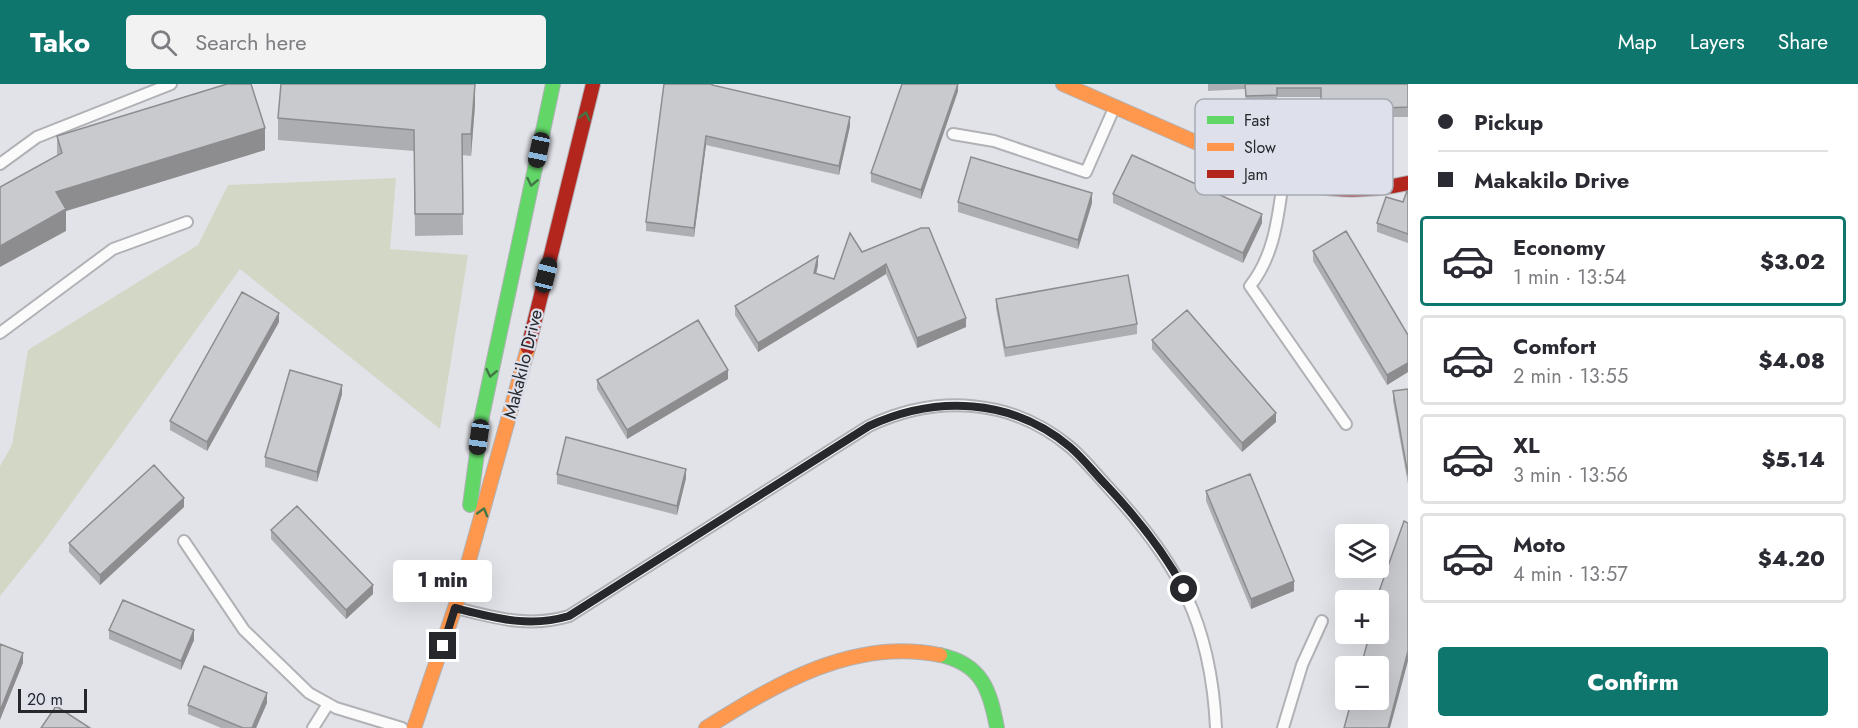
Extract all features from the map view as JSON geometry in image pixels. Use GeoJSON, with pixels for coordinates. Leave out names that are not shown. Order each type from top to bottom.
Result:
{"type":"FeatureCollection","features":[{"type":"Feature","properties":{"kind":"main road","name":"Makakilo Drive"},"geometry":{"type":"LineString","coordinates":[[455,608],[482,416],[553,84]]}},
{"type":"Feature","properties":{"kind":"main road","name":"Makakilo Drive"},"geometry":{"type":"LineString","coordinates":[[414,728],[431,685],[455,608],[508,424],[593,84]]}},
{"type":"Feature","properties":{"kind":"main road"},"geometry":{"type":"LineString","coordinates":[[1063,84],[1195,142]]}},
{"type":"Feature","properties":{"kind":"main road"},"geometry":{"type":"LineString","coordinates":[[1393,186],[1408,183]]}},
{"type":"Feature","properties":{"kind":"main road"},"geometry":{"type":"LineString","coordinates":[[706,728],[773,687],[827,664],[884,652],[923,651],[949,656],[965,664],[978,676],[992,699],[997,728]]}},
{"type":"Feature","properties":{"kind":"lane"},"geometry":{"type":"LineString","coordinates":[[0,164],[37,137],[171,84]]}},
{"type":"Feature","properties":{"kind":"lane"},"geometry":{"type":"LineString","coordinates":[[953,134],[994,141],[1086,172],[1115,106]]}},
{"type":"Feature","properties":{"kind":"lane"},"geometry":{"type":"LineString","coordinates":[[1281,195],[1273,240],[1257,277],[1250,286],[1346,424]]}},
{"type":"Feature","properties":{"kind":"lane"},"geometry":{"type":"LineString","coordinates":[[0,333],[113,249],[187,222]]}},
{"type":"Feature","properties":{"kind":"lane"},"geometry":{"type":"LineString","coordinates":[[455,608],[519,623],[544,622],[569,616],[869,426],[899,413],[931,406],[974,405],[1016,415],[1054,435],[1072,448],[1144,526],[1166,556],[1198,623],[1209,659],[1216,728]]}},
{"type":"Feature","properties":{"kind":"lane"},"geometry":{"type":"LineString","coordinates":[[184,541],[231,613],[258,646],[309,693],[327,704],[402,728]]}},
{"type":"Feature","properties":{"kind":"lane"},"geometry":{"type":"LineString","coordinates":[[1283,728],[1302,665],[1322,621]]}},
{"type":"Feature","properties":{"kind":"lane"},"geometry":{"type":"LineString","coordinates":[[313,728],[327,704]]}},
{"type":"Feature","properties":{"kind":"green space"},"geometry":{"type":"Polygon","coordinates":[[[396,178],[390,249],[468,255],[440,429],[240,269],[44,541],[0,596],[0,466],[12,445],[28,350],[198,245],[228,185],[396,178]]]}},
{"type":"Feature","properties":{"kind":"building"},"geometry":{"type":"Polygon","coordinates":[[[227,84],[251,84],[265,128],[56,192],[66,209],[0,246],[0,187],[62,153],[57,136],[227,84]]]}},
{"type":"Feature","properties":{"kind":"building"},"geometry":{"type":"Polygon","coordinates":[[[281,84],[475,84],[471,134],[462,134],[463,214],[415,214],[414,130],[278,118],[281,84]]]}},
{"type":"Feature","properties":{"kind":"building"},"geometry":{"type":"Polygon","coordinates":[[[664,84],[712,84],[850,117],[839,166],[706,136],[694,228],[646,222],[664,84]]]}},
{"type":"Feature","properties":{"kind":"building"},"geometry":{"type":"Polygon","coordinates":[[[902,84],[958,84],[921,190],[871,173],[902,84]]]}},
{"type":"Feature","properties":{"kind":"building"},"geometry":{"type":"Polygon","coordinates":[[[1245,84],[1408,84],[1408,107],[1393,108],[1393,99],[1321,99],[1321,88],[1277,88],[1277,95],[1246,96],[1245,84]]]}},
{"type":"Feature","properties":{"kind":"building"},"geometry":{"type":"Polygon","coordinates":[[[1132,155],[1195,184],[1195,195],[1220,195],[1262,214],[1243,253],[1113,194],[1132,155]]]}},
{"type":"Feature","properties":{"kind":"building"},"geometry":{"type":"Polygon","coordinates":[[[971,157],[1092,193],[1078,240],[958,202],[971,157]]]}},
{"type":"Feature","properties":{"kind":"building"},"geometry":{"type":"Polygon","coordinates":[[[1407,191],[1408,234],[1377,223],[1386,197],[1403,202],[1407,191]]]}},
{"type":"Feature","properties":{"kind":"building"},"geometry":{"type":"Polygon","coordinates":[[[921,228],[929,228],[966,318],[917,338],[886,264],[758,343],[735,306],[818,256],[814,273],[834,279],[850,233],[862,252],[921,228]]]}},
{"type":"Feature","properties":{"kind":"building"},"geometry":{"type":"Polygon","coordinates":[[[1346,231],[1408,335],[1408,363],[1387,375],[1313,251],[1346,231]]]}},
{"type":"Feature","properties":{"kind":"building"},"geometry":{"type":"Polygon","coordinates":[[[1128,275],[1137,324],[1005,348],[996,299],[1128,275]]]}},
{"type":"Feature","properties":{"kind":"building"},"geometry":{"type":"Polygon","coordinates":[[[242,292],[279,313],[207,442],[170,421],[242,292]]]}},
{"type":"Feature","properties":{"kind":"building"},"geometry":{"type":"Polygon","coordinates":[[[1187,310],[1276,413],[1242,443],[1152,340],[1187,310]]]}},
{"type":"Feature","properties":{"kind":"building"},"geometry":{"type":"Polygon","coordinates":[[[698,320],[728,370],[627,430],[597,380],[698,320]]]}},
{"type":"Feature","properties":{"kind":"building"},"geometry":{"type":"Polygon","coordinates":[[[290,370],[342,385],[317,472],[265,457],[290,370]]]}},
{"type":"Feature","properties":{"kind":"building"},"geometry":{"type":"Polygon","coordinates":[[[1408,389],[1408,475],[1393,391],[1408,389]]]}},
{"type":"Feature","properties":{"kind":"building"},"geometry":{"type":"Polygon","coordinates":[[[566,437],[686,469],[677,506],[557,474],[566,437]]]}},
{"type":"Feature","properties":{"kind":"building"},"geometry":{"type":"Polygon","coordinates":[[[154,465],[184,498],[100,575],[69,543],[154,465]]]}},
{"type":"Feature","properties":{"kind":"building"},"geometry":{"type":"Polygon","coordinates":[[[1250,474],[1294,581],[1251,599],[1206,491],[1250,474]]]}},
{"type":"Feature","properties":{"kind":"building"},"geometry":{"type":"Polygon","coordinates":[[[297,506],[373,585],[346,610],[271,530],[297,506]]]}},
{"type":"Feature","properties":{"kind":"building"},"geometry":{"type":"Polygon","coordinates":[[[1404,521],[1408,523],[1408,651],[1388,728],[1344,728],[1349,710],[1389,710],[1389,656],[1364,656],[1367,644],[1389,644],[1389,590],[1380,590],[1384,578],[1389,578],[1389,563],[1404,521]]]}},
{"type":"Feature","properties":{"kind":"building"},"geometry":{"type":"Polygon","coordinates":[[[123,600],[194,630],[181,661],[109,630],[123,600]]]}},
{"type":"Feature","properties":{"kind":"building"},"geometry":{"type":"Polygon","coordinates":[[[0,644],[23,653],[0,711],[0,644]]]}},
{"type":"Feature","properties":{"kind":"building"},"geometry":{"type":"Polygon","coordinates":[[[204,666],[267,693],[252,728],[243,728],[188,705],[204,666]]]}},
{"type":"Feature","properties":{"kind":"building"},"geometry":{"type":"Polygon","coordinates":[[[56,706],[90,728],[41,728],[56,706]]]}},
{"type":"Feature","properties":{"kind":"traffic: fast"},"geometry":{"type":"LineString","coordinates":[[470,505],[482,416],[553,84]]}},
{"type":"Feature","properties":{"kind":"traffic: fast"},"geometry":{"type":"LineString","coordinates":[[940,655],[954,659],[975,672],[987,691],[997,728]]}},
{"type":"Feature","properties":{"kind":"traffic: slow"},"geometry":{"type":"LineString","coordinates":[[1063,84],[1195,142]]}},
{"type":"Feature","properties":{"kind":"traffic: slow"},"geometry":{"type":"LineString","coordinates":[[414,728],[459,596],[528,348]]}},
{"type":"Feature","properties":{"kind":"traffic: slow"},"geometry":{"type":"LineString","coordinates":[[706,728],[760,696],[817,668],[877,653],[908,651],[940,655]]}},
{"type":"Feature","properties":{"kind":"traffic: jam"},"geometry":{"type":"LineString","coordinates":[[528,348],[593,84]]}},
{"type":"Feature","properties":{"kind":"traffic: jam"},"geometry":{"type":"LineString","coordinates":[[1393,186],[1408,183]]}},
{"type":"Feature","properties":{"kind":"route"},"geometry":{"type":"LineString","coordinates":[[443,646],[455,608],[519,623],[544,622],[569,616],[869,426],[910,410],[952,404],[974,405],[1016,415],[1036,424],[1072,448],[1144,526],[1166,556],[1184,589]]}}]}
